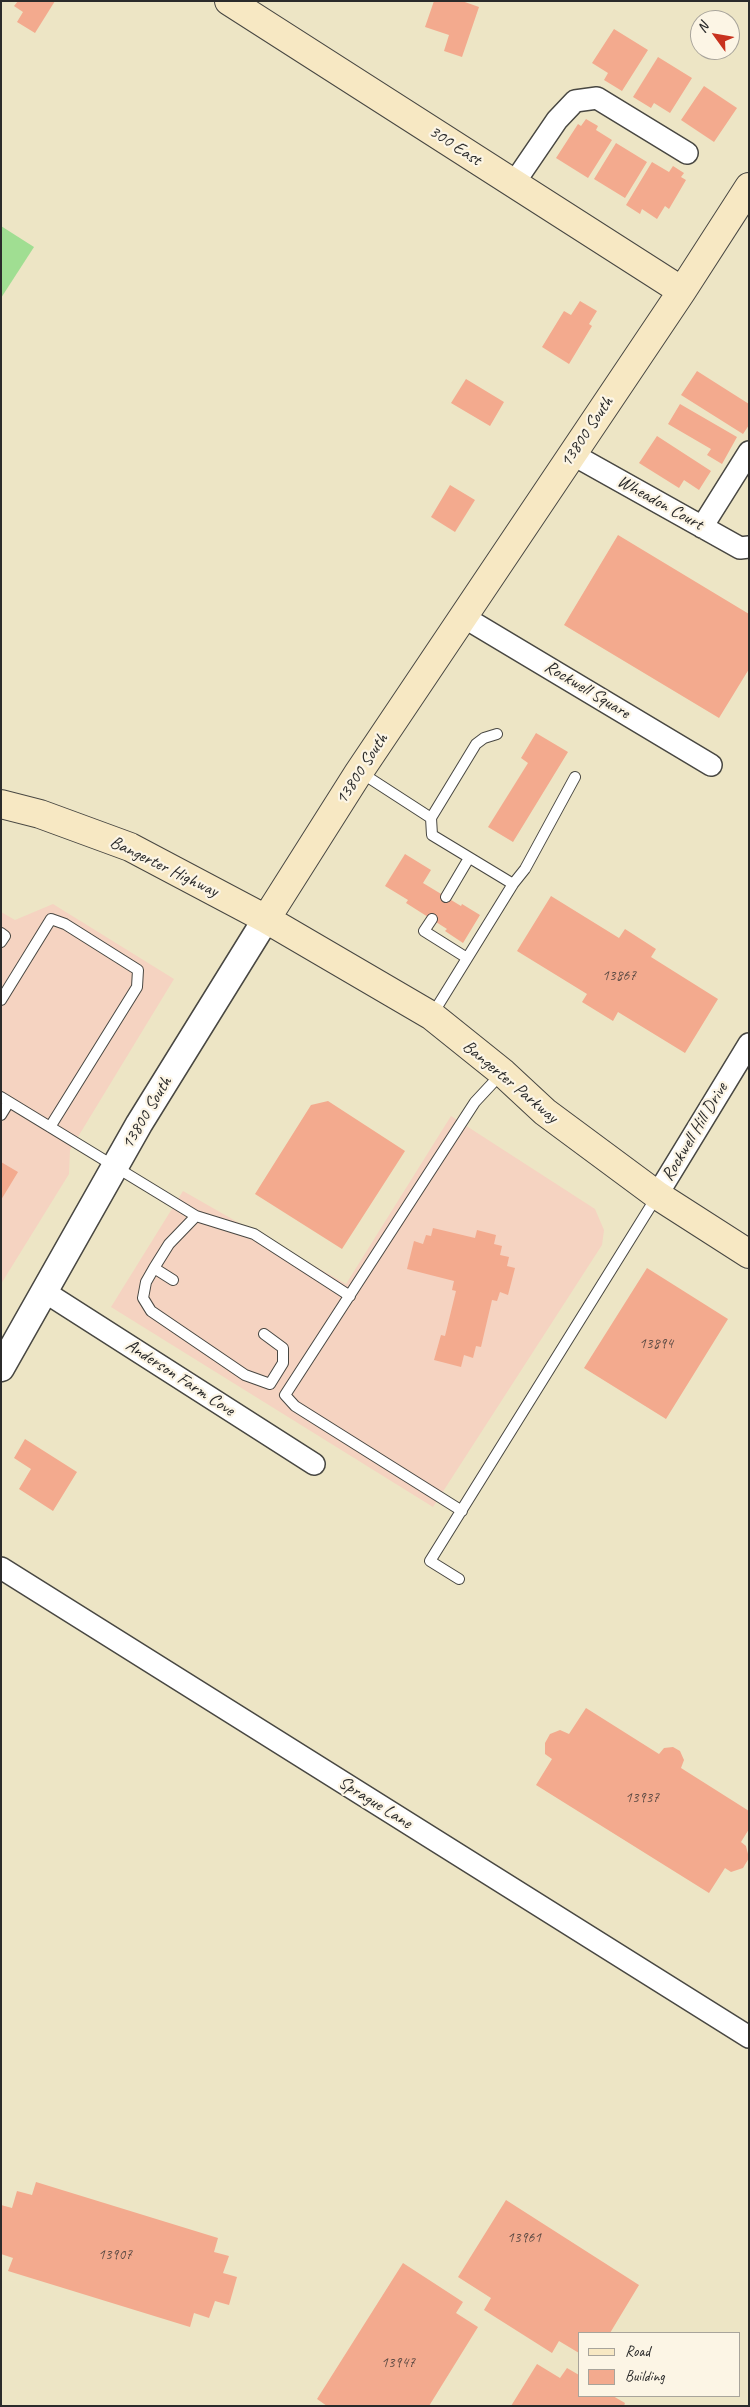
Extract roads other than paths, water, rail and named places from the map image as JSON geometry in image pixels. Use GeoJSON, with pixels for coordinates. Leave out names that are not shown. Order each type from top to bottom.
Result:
{"type":"FeatureCollection","features":[{"type":"Feature","properties":{"kind":"main road","name":"300 East"},"geometry":{"type":"LineString","coordinates":[[228,1],[682,291]]}},
{"type":"Feature","properties":{"kind":"main road","name":"13800 South"},"geometry":{"type":"LineString","coordinates":[[266,919],[462,616],[682,291],[749,187]]}},
{"type":"Feature","properties":{"kind":"main road","name":"Bangerter Highway"},"geometry":{"type":"LineString","coordinates":[[1,804],[40,814],[130,846],[266,919]]}},
{"type":"Feature","properties":{"kind":"main road","name":"Bangerter Parkway"},"geometry":{"type":"LineString","coordinates":[[266,919],[432,1016],[503,1073],[545,1112],[657,1196],[749,1254]]}},
{"type":"Feature","properties":{"kind":"street"},"geometry":{"type":"LineString","coordinates":[[514,183],[557,120],[575,101],[597,98],[687,153]]}},
{"type":"Feature","properties":{"kind":"street"},"geometry":{"type":"LineString","coordinates":[[702,527],[749,452]]}},
{"type":"Feature","properties":{"kind":"street","name":"Wheadon Court"},"geometry":{"type":"LineString","coordinates":[[572,454],[740,548],[749,546]]}},
{"type":"Feature","properties":{"kind":"street","name":"Rockwell Square"},"geometry":{"type":"LineString","coordinates":[[462,616],[711,765]]}},
{"type":"Feature","properties":{"kind":"street","name":"13800 South"},"geometry":{"type":"LineString","coordinates":[[5,1355],[44,1292],[139,1124],[266,919]]}},
{"type":"Feature","properties":{"kind":"street","name":"Rockwell Hill Drive"},"geometry":{"type":"LineString","coordinates":[[657,1196],[749,1044]]}},
{"type":"Feature","properties":{"kind":"street","name":"Anderson Farm Cove"},"geometry":{"type":"LineString","coordinates":[[44,1292],[314,1464]]}},
{"type":"Feature","properties":{"kind":"street","name":"Sprague Lane"},"geometry":{"type":"LineString","coordinates":[[1,1568],[749,2037]]}},
{"type":"Feature","properties":{"kind":"lane"},"geometry":{"type":"LineString","coordinates":[[497,734],[484,738],[476,744],[431,818],[432,834],[513,884]]}},
{"type":"Feature","properties":{"kind":"lane"},"geometry":{"type":"LineString","coordinates":[[360,772],[431,818]]}},
{"type":"Feature","properties":{"kind":"lane"},"geometry":{"type":"LineString","coordinates":[[432,1016],[513,884],[525,869],[575,777]]}},
{"type":"Feature","properties":{"kind":"lane"},"geometry":{"type":"LineString","coordinates":[[446,897],[469,858]]}},
{"type":"Feature","properties":{"kind":"lane"},"geometry":{"type":"LineString","coordinates":[[1,1000],[51,919],[65,924],[138,970],[137,987],[50,1127]]}},
{"type":"Feature","properties":{"kind":"lane"},"geometry":{"type":"LineString","coordinates":[[432,920],[424,931],[467,958]]}},
{"type":"Feature","properties":{"kind":"lane"},"geometry":{"type":"LineString","coordinates":[[1,933],[5,936],[1,942]]}},
{"type":"Feature","properties":{"kind":"lane"},"geometry":{"type":"LineString","coordinates":[[284,1395],[475,1102],[503,1073]]}},
{"type":"Feature","properties":{"kind":"lane"},"geometry":{"type":"LineString","coordinates":[[1,1115],[5,1099],[196,1216],[254,1234],[350,1296]]}},
{"type":"Feature","properties":{"kind":"lane"},"geometry":{"type":"LineString","coordinates":[[459,1579],[430,1561],[657,1196]]}},
{"type":"Feature","properties":{"kind":"lane"},"geometry":{"type":"LineString","coordinates":[[196,1216],[169,1244],[146,1282],[143,1298],[151,1311],[245,1375],[270,1384],[295,1406],[462,1510]]}},
{"type":"Feature","properties":{"kind":"lane"},"geometry":{"type":"LineString","coordinates":[[154,1268],[173,1280]]}},
{"type":"Feature","properties":{"kind":"lane"},"geometry":{"type":"LineString","coordinates":[[264,1334],[283,1348],[283,1363],[270,1384]]}}]}
